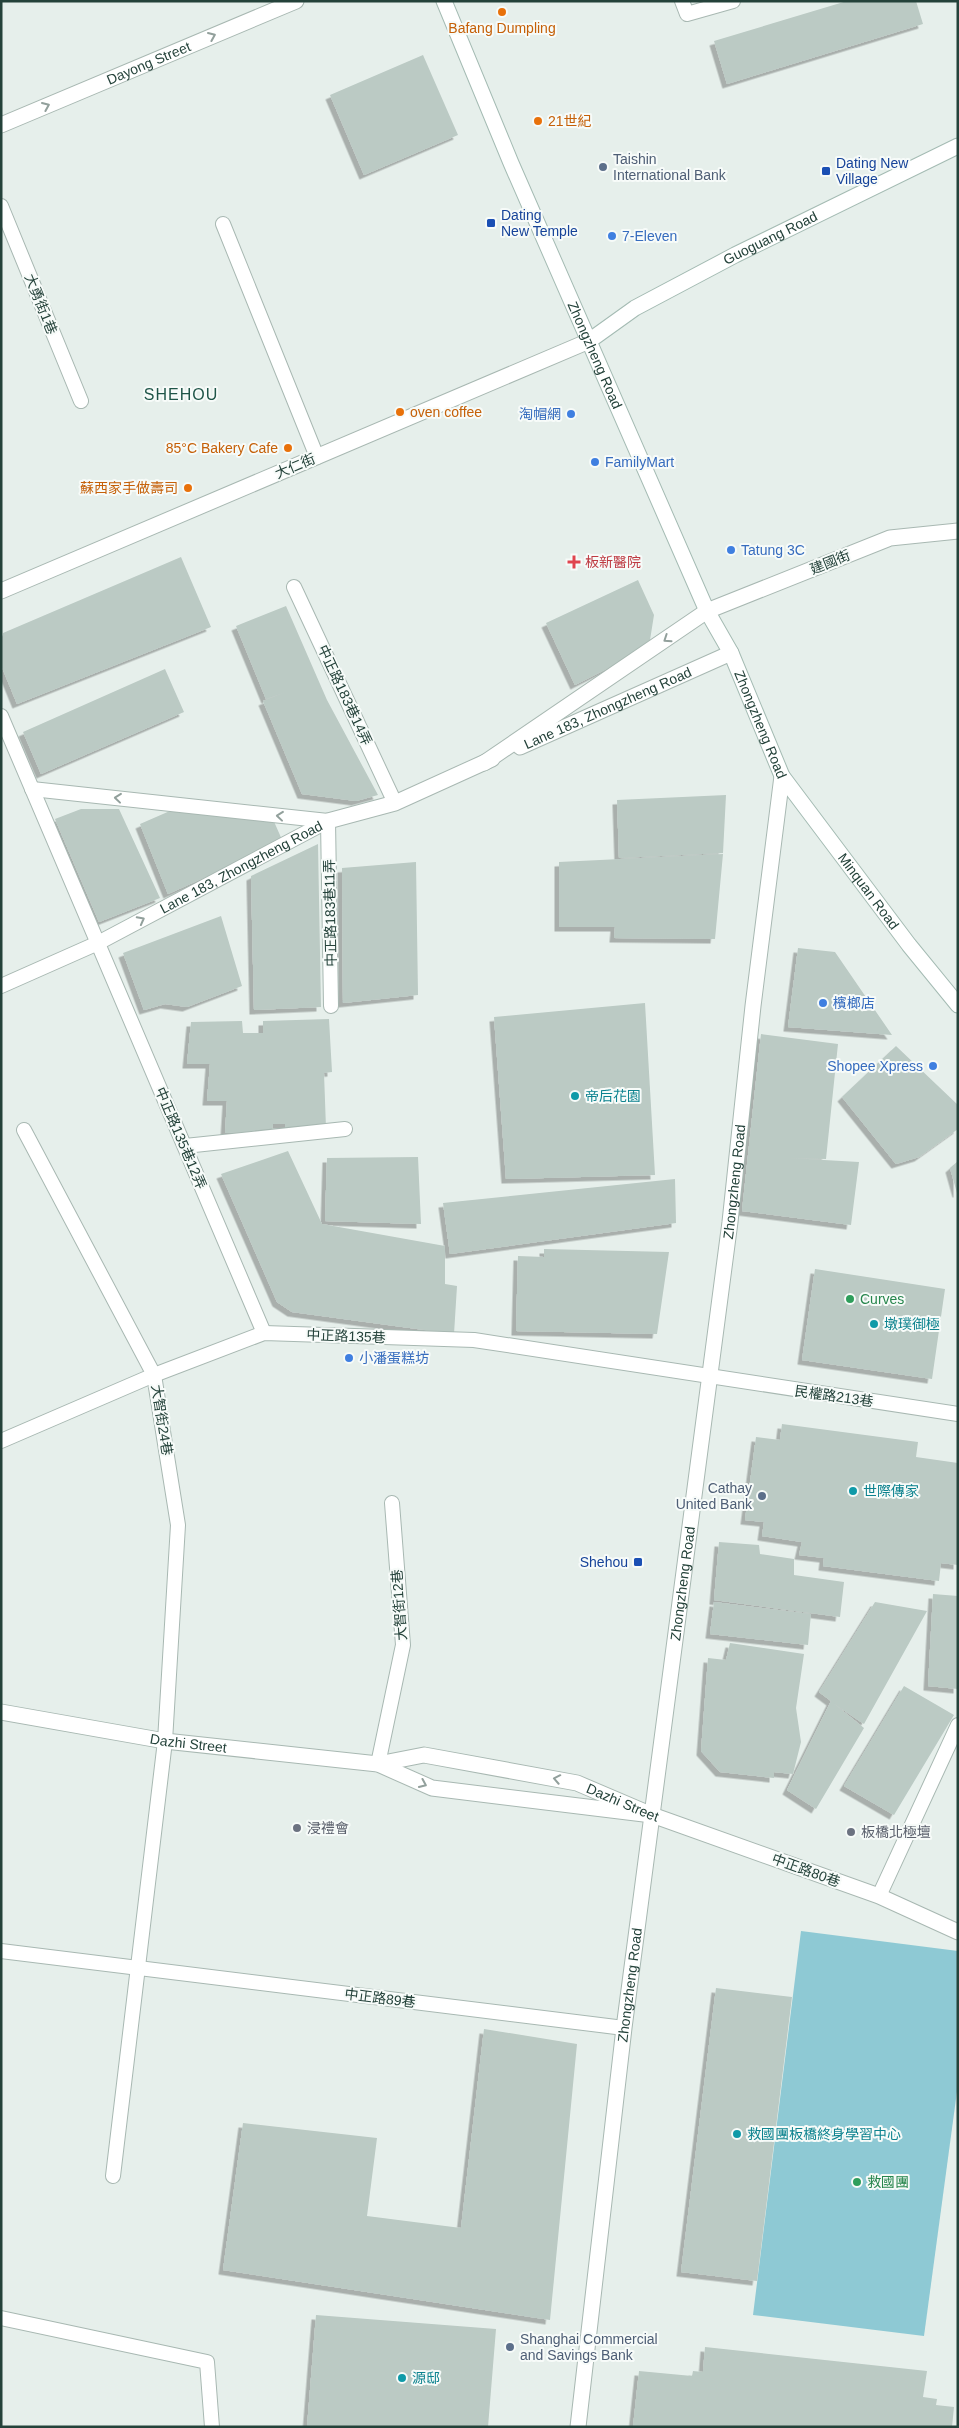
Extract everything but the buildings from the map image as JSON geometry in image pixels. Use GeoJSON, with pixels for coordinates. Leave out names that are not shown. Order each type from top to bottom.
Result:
{"type":"FeatureCollection","features":[{"type":"Feature","properties":{"kind":"street","name":"Dayong Street"},"geometry":{"type":"LineString","coordinates":[[1,125],[296,1]]}},
{"type":"Feature","properties":{"kind":"street","name":"Zhongzheng Road"},"geometry":{"type":"LineString","coordinates":[[444,1],[589,341],[707,611],[731,653],[782,776],[710,1378],[624,2028],[578,2427]]}},
{"type":"Feature","properties":{"kind":"street","name":"Guoguang Road"},"geometry":{"type":"LineString","coordinates":[[589,341],[635,308],[734,254],[958,146]]}},
{"type":"Feature","properties":{"kind":"street","name":"大仁街"},"geometry":{"type":"LineString","coordinates":[[1,591],[589,341]]}},
{"type":"Feature","properties":{"kind":"street","name":"建國街"},"geometry":{"type":"LineString","coordinates":[[707,611],[890,538],[958,532]]}},
{"type":"Feature","properties":{"kind":"street","name":"Lane 183, Zhongzheng Road"},"geometry":{"type":"LineString","coordinates":[[484,763],[707,611]]}},
{"type":"Feature","properties":{"kind":"street","name":"Lane 183, Zhongzheng Road"},"geometry":{"type":"LineString","coordinates":[[328,821],[395,803],[731,653]]}},
{"type":"Feature","properties":{"kind":"street","name":"Minquan Road"},"geometry":{"type":"LineString","coordinates":[[782,776],[903,937],[958,1005]]}},
{"type":"Feature","properties":{"kind":"street","name":"Dazhi Street"},"geometry":{"type":"LineString","coordinates":[[1,1712],[165,1741],[378,1764],[424,1755],[476,1763],[577,1783],[652,1815]]}},
{"type":"Feature","properties":{"kind":"street","name":"Dazhi Street"},"geometry":{"type":"LineString","coordinates":[[378,1764],[432,1788],[652,1815]]}},
{"type":"Feature","properties":{"kind":"street","name":"中正路80巷"},"geometry":{"type":"LineString","coordinates":[[652,1815],[879,1896],[958,1932]]}},
{"type":"Feature","properties":{"kind":"lane"},"geometry":{"type":"LineString","coordinates":[[682,1],[687,14],[734,1]]}},
{"type":"Feature","properties":{"kind":"lane","name":"大勇街1巷"},"geometry":{"type":"LineString","coordinates":[[1,206],[81,402]]}},
{"type":"Feature","properties":{"kind":"lane"},"geometry":{"type":"LineString","coordinates":[[223,224],[318,457]]}},
{"type":"Feature","properties":{"kind":"lane","name":"中正路183巷14弄"},"geometry":{"type":"LineString","coordinates":[[294,587],[395,803]]}},
{"type":"Feature","properties":{"kind":"lane","name":"中正路135巷12弄"},"geometry":{"type":"LineString","coordinates":[[1,716],[264,1333]]}},
{"type":"Feature","properties":{"kind":"lane"},"geometry":{"type":"LineString","coordinates":[[32,789],[328,821]]}},
{"type":"Feature","properties":{"kind":"lane","name":"Lane 183, Zhongzheng Road"},"geometry":{"type":"LineString","coordinates":[[1,986],[98,943],[328,821]]}},
{"type":"Feature","properties":{"kind":"lane","name":"中正路183巷11弄"},"geometry":{"type":"LineString","coordinates":[[328,821],[331,1006]]}},
{"type":"Feature","properties":{"kind":"lane"},"geometry":{"type":"LineString","coordinates":[[185,1146],[345,1129]]}},
{"type":"Feature","properties":{"kind":"lane","name":"大智街24巷"},"geometry":{"type":"LineString","coordinates":[[24,1130],[154,1375],[178,1525],[165,1741]]}},
{"type":"Feature","properties":{"kind":"lane","name":"中正路135巷"},"geometry":{"type":"LineString","coordinates":[[1,1441],[154,1375],[264,1333],[474,1340],[710,1378]]}},
{"type":"Feature","properties":{"kind":"lane","name":"民權路213巷"},"geometry":{"type":"LineString","coordinates":[[710,1378],[958,1414]]}},
{"type":"Feature","properties":{"kind":"lane","name":"大智街12巷"},"geometry":{"type":"LineString","coordinates":[[378,1764],[403,1645],[392,1503]]}},
{"type":"Feature","properties":{"kind":"lane"},"geometry":{"type":"LineString","coordinates":[[879,1896],[958,1725]]}},
{"type":"Feature","properties":{"kind":"lane"},"geometry":{"type":"LineString","coordinates":[[113,2176],[136,1967],[165,1741]]}},
{"type":"Feature","properties":{"kind":"lane","name":"中正路89巷"},"geometry":{"type":"LineString","coordinates":[[1,1951],[624,2028]]}},
{"type":"Feature","properties":{"kind":"lane"},"geometry":{"type":"LineString","coordinates":[[1,2318],[207,2362],[212,2427]]}},
{"type":"Feature","properties":{"kind":"water","name":"救國團"},"geometry":{"type":"Polygon","coordinates":[[[801,1931],[958,1951],[958,2084],[924,2336],[753,2315],[801,1931]]]}},
{"type":"Feature","properties":{"kind":"place","name":"Bafang Dumpling"},"geometry":{"type":"Point","coordinates":[502,12]}},
{"type":"Feature","properties":{"kind":"place","name":"21世紀"},"geometry":{"type":"Point","coordinates":[538,121]}},
{"type":"Feature","properties":{"kind":"place","name":"Taishin International Bank"},"geometry":{"type":"Point","coordinates":[603,167]}},
{"type":"Feature","properties":{"kind":"place","name":"Dating New Village"},"geometry":{"type":"Point","coordinates":[826,171]}},
{"type":"Feature","properties":{"kind":"place","name":"Dating New Temple"},"geometry":{"type":"Point","coordinates":[491,223]}},
{"type":"Feature","properties":{"kind":"place","name":"7-Eleven"},"geometry":{"type":"Point","coordinates":[612,236]}},
{"type":"Feature","properties":{"kind":"place","name":"oven coffee"},"geometry":{"type":"Point","coordinates":[400,412]}},
{"type":"Feature","properties":{"kind":"place","name":"淘帽網"},"geometry":{"type":"Point","coordinates":[571,414]}},
{"type":"Feature","properties":{"kind":"place","name":"85°C Bakery Cafe"},"geometry":{"type":"Point","coordinates":[288,448]}},
{"type":"Feature","properties":{"kind":"place","name":"FamilyMart"},"geometry":{"type":"Point","coordinates":[595,462]}},
{"type":"Feature","properties":{"kind":"place","name":"蘇西家手做壽司"},"geometry":{"type":"Point","coordinates":[188,488]}},
{"type":"Feature","properties":{"kind":"place","name":"Tatung 3C"},"geometry":{"type":"Point","coordinates":[731,550]}},
{"type":"Feature","properties":{"kind":"place","name":"板新醫院"},"geometry":{"type":"Point","coordinates":[574,562]}},
{"type":"Feature","properties":{"kind":"place","name":"檳榔店"},"geometry":{"type":"Point","coordinates":[823,1003]}},
{"type":"Feature","properties":{"kind":"place","name":"Shopee Xpress"},"geometry":{"type":"Point","coordinates":[933,1066]}},
{"type":"Feature","properties":{"kind":"place","name":"帝后花園"},"geometry":{"type":"Point","coordinates":[575,1096]}},
{"type":"Feature","properties":{"kind":"place","name":"Curves"},"geometry":{"type":"Point","coordinates":[850,1299]}},
{"type":"Feature","properties":{"kind":"place","name":"墩璞御極"},"geometry":{"type":"Point","coordinates":[874,1324]}},
{"type":"Feature","properties":{"kind":"place","name":"小潘蛋糕坊"},"geometry":{"type":"Point","coordinates":[349,1358]}},
{"type":"Feature","properties":{"kind":"place","name":"世際傳家"},"geometry":{"type":"Point","coordinates":[853,1491]}},
{"type":"Feature","properties":{"kind":"place","name":"Cathay United Bank"},"geometry":{"type":"Point","coordinates":[762,1496]}},
{"type":"Feature","properties":{"kind":"place","name":"Shehou"},"geometry":{"type":"Point","coordinates":[638,1562]}},
{"type":"Feature","properties":{"kind":"place","name":"浸禮會"},"geometry":{"type":"Point","coordinates":[297,1828]}},
{"type":"Feature","properties":{"kind":"place","name":"板橋北極壇"},"geometry":{"type":"Point","coordinates":[851,1832]}},
{"type":"Feature","properties":{"kind":"place","name":"救國團板橋終身學習中心"},"geometry":{"type":"Point","coordinates":[737,2134]}},
{"type":"Feature","properties":{"kind":"place","name":"救國團"},"geometry":{"type":"Point","coordinates":[857,2182]}},
{"type":"Feature","properties":{"kind":"place","name":"Shanghai Commercial and Savings Bank"},"geometry":{"type":"Point","coordinates":[510,2347]}},
{"type":"Feature","properties":{"kind":"place","name":"源邸"},"geometry":{"type":"Point","coordinates":[402,2378]}},
{"type":"Feature","properties":{"kind":"district","name":"SHEHOU"},"geometry":{"type":"Point","coordinates":[181,394]}}]}
